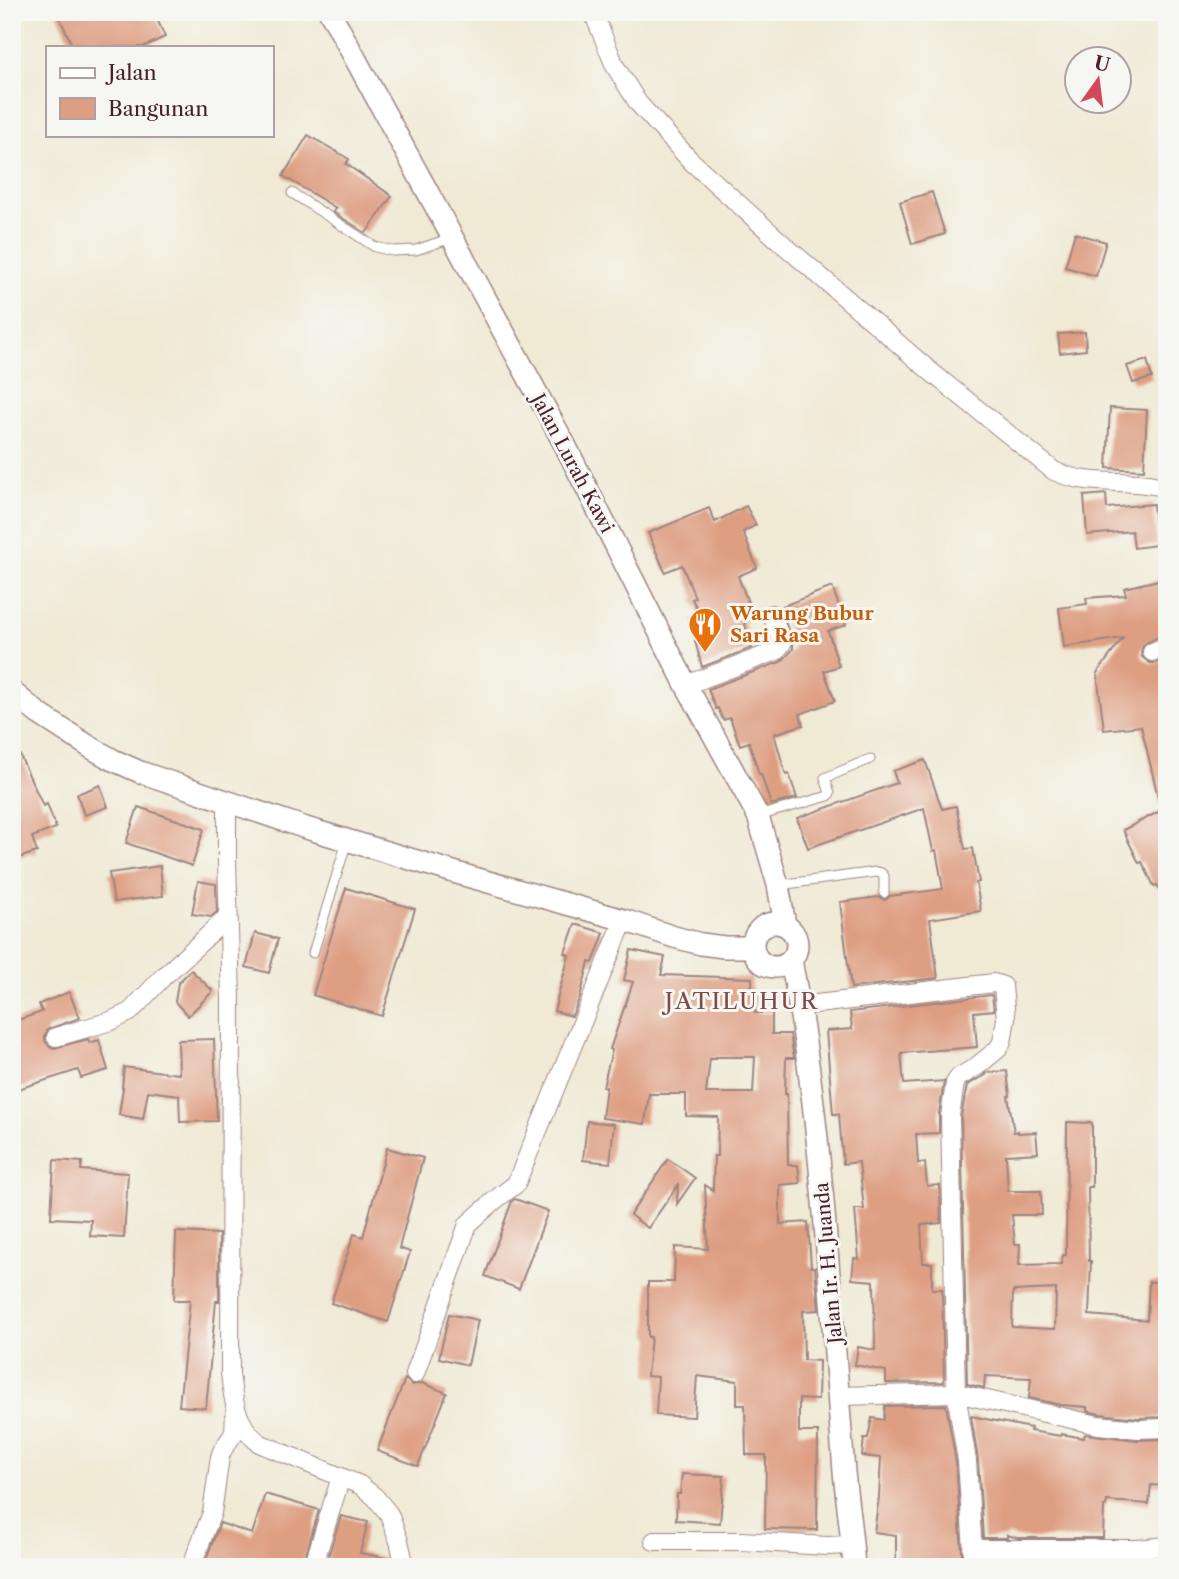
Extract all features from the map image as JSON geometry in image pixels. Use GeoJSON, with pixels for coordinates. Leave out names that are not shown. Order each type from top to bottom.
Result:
{"type":"FeatureCollection","features":[{"type":"Feature","properties":{"kind":"street","name":"Jalan Lurah Kawi"},"geometry":{"type":"LineString","coordinates":[[330,12],[565,445],[686,685],[758,816],[778,886],[785,925]]}},
{"type":"Feature","properties":{"kind":"street"},"geometry":{"type":"LineString","coordinates":[[593,12],[615,66],[638,103],[691,161],[930,371],[1054,471],[1083,481],[1167,488]]}},
{"type":"Feature","properties":{"kind":"street"},"geometry":{"type":"LineString","coordinates":[[686,685],[776,651],[782,643],[772,614]]}},
{"type":"Feature","properties":{"kind":"street"},"geometry":{"type":"LineString","coordinates":[[12,692],[39,714],[90,747],[140,772],[306,828],[624,920],[674,937],[724,947],[753,947]]}},
{"type":"Feature","properties":{"kind":"street"},"geometry":{"type":"LineString","coordinates":[[191,1567],[212,1513],[222,1451],[234,1433],[235,1407],[230,1373],[231,1000],[227,801]]}},
{"type":"Feature","properties":{"kind":"street"},"geometry":{"type":"LineString","coordinates":[[56,1037],[111,1021],[130,1012],[162,978],[228,917]]}},
{"type":"Feature","properties":{"kind":"street"},"geometry":{"type":"LineString","coordinates":[[415,1374],[468,1224],[516,1184],[624,920]]}},
{"type":"Feature","properties":{"kind":"street"},"geometry":{"type":"LineString","coordinates":[[774,923],[785,925],[793,931],[797,941],[797,951],[791,960],[781,966],[768,965],[758,958],[753,947],[755,936],[762,926],[774,923]]}},
{"type":"Feature","properties":{"kind":"street","name":"Jalan Ir. H. Juanda"},"geometry":{"type":"LineString","coordinates":[[791,960],[811,1077],[854,1567]]}},
{"type":"Feature","properties":{"kind":"street"},"geometry":{"type":"LineString","coordinates":[[800,1006],[994,983],[1003,986],[1006,1019],[1002,1042],[998,1049],[976,1067],[959,1077],[955,1083],[950,1116],[956,1393],[967,1461],[973,1558],[1167,1546]]}},
{"type":"Feature","properties":{"kind":"street"},"geometry":{"type":"LineString","coordinates":[[839,1396],[956,1393],[1098,1425],[1138,1429],[1167,1428]]}},
{"type":"Feature","properties":{"kind":"street"},"geometry":{"type":"LineString","coordinates":[[235,1407],[248,1435],[259,1443],[360,1485],[375,1497],[388,1514],[399,1541],[405,1567]]}},
{"type":"Feature","properties":{"kind":"street"},"geometry":{"type":"LineString","coordinates":[[313,1567],[341,1477]]}},
{"type":"Feature","properties":{"kind":"street"},"geometry":{"type":"LineString","coordinates":[[654,1541],[809,1544],[825,1536],[852,1539]]}},
{"type":"Feature","properties":{"kind":"lane"},"geometry":{"type":"LineString","coordinates":[[292,192],[375,247],[393,251],[416,250],[452,238]]}},
{"type":"Feature","properties":{"kind":"lane"},"geometry":{"type":"LineString","coordinates":[[758,816],[828,796],[830,793],[825,778],[870,759]]}},
{"type":"Feature","properties":{"kind":"lane"},"geometry":{"type":"LineString","coordinates":[[313,953],[348,839]]}},
{"type":"Feature","properties":{"kind":"lane"},"geometry":{"type":"LineString","coordinates":[[778,886],[876,872],[884,876],[884,893]]}},
{"type":"Feature","properties":{"kind":"building"},"geometry":{"type":"Polygon","coordinates":[[[57,12],[154,12],[165,37],[145,46],[73,46],[57,12]]]}},
{"type":"Feature","properties":{"kind":"building"},"geometry":{"type":"Polygon","coordinates":[[[308,135],[349,159],[346,164],[392,196],[366,233],[333,212],[336,208],[283,176],[308,135]]]}},
{"type":"Feature","properties":{"kind":"building"},"geometry":{"type":"Polygon","coordinates":[[[932,192],[945,234],[912,244],[900,202],[932,192]]]}},
{"type":"Feature","properties":{"kind":"building"},"geometry":{"type":"Polygon","coordinates":[[[1075,233],[1106,242],[1096,276],[1065,267],[1075,233]]]}},
{"type":"Feature","properties":{"kind":"building"},"geometry":{"type":"Polygon","coordinates":[[[1085,332],[1086,350],[1060,353],[1058,334],[1085,332]]]}},
{"type":"Feature","properties":{"kind":"building"},"geometry":{"type":"Polygon","coordinates":[[[1147,360],[1152,378],[1133,383],[1127,366],[1147,360]]]}},
{"type":"Feature","properties":{"kind":"building"},"geometry":{"type":"Polygon","coordinates":[[[1110,408],[1147,410],[1144,470],[1107,468],[1110,408]]]}},
{"type":"Feature","properties":{"kind":"building"},"geometry":{"type":"Polygon","coordinates":[[[1106,494],[1107,508],[1153,504],[1157,545],[1134,548],[1132,531],[1087,535],[1084,496],[1106,494]]]}},
{"type":"Feature","properties":{"kind":"building"},"geometry":{"type":"Polygon","coordinates":[[[746,506],[756,525],[743,532],[757,568],[738,576],[754,618],[744,621],[752,648],[702,667],[695,641],[700,640],[692,620],[701,617],[692,599],[695,598],[682,565],[665,572],[648,533],[709,508],[715,522],[746,506]]]}},
{"type":"Feature","properties":{"kind":"building"},"geometry":{"type":"Polygon","coordinates":[[[1167,578],[1167,618],[1159,619],[1163,635],[1147,642],[1141,651],[1142,657],[1150,663],[1167,658],[1167,903],[1157,885],[1154,886],[1142,862],[1139,863],[1123,830],[1166,808],[1161,809],[1141,726],[1104,730],[1097,673],[1123,638],[1064,647],[1059,608],[1087,604],[1086,598],[1126,595],[1124,588],[1167,578]]]}},
{"type":"Feature","properties":{"kind":"building"},"geometry":{"type":"Polygon","coordinates":[[[832,587],[846,625],[828,631],[839,666],[824,671],[835,701],[800,714],[803,725],[774,734],[786,775],[789,774],[797,798],[771,805],[749,742],[740,745],[730,718],[723,720],[708,689],[785,658],[793,649],[793,644],[780,607],[832,587]]]}},
{"type":"Feature","properties":{"kind":"building"},"geometry":{"type":"Polygon","coordinates":[[[12,738],[43,806],[47,804],[56,828],[32,837],[37,852],[12,860],[12,738]]]}},
{"type":"Feature","properties":{"kind":"building"},"geometry":{"type":"Polygon","coordinates":[[[925,760],[942,809],[956,806],[965,849],[973,848],[981,911],[930,919],[938,978],[851,988],[840,902],[879,897],[885,900],[890,896],[943,889],[924,808],[808,848],[797,818],[897,783],[893,771],[925,760]]]}},
{"type":"Feature","properties":{"kind":"building"},"geometry":{"type":"Polygon","coordinates":[[[100,785],[108,807],[84,815],[77,794],[100,785]]]}},
{"type":"Feature","properties":{"kind":"building"},"geometry":{"type":"Polygon","coordinates":[[[138,807],[204,829],[192,866],[126,843],[138,807]]]}},
{"type":"Feature","properties":{"kind":"building"},"geometry":{"type":"Polygon","coordinates":[[[160,866],[163,896],[114,902],[109,873],[160,866]]]}},
{"type":"Feature","properties":{"kind":"building"},"geometry":{"type":"Polygon","coordinates":[[[198,881],[216,884],[217,912],[211,917],[192,914],[198,881]]]}},
{"type":"Feature","properties":{"kind":"building"},"geometry":{"type":"Polygon","coordinates":[[[346,888],[415,909],[382,1016],[313,995],[346,888]]]}},
{"type":"Feature","properties":{"kind":"building"},"geometry":{"type":"Polygon","coordinates":[[[575,924],[604,933],[593,963],[589,962],[572,1016],[554,1011],[569,955],[565,953],[575,924]]]}},
{"type":"Feature","properties":{"kind":"building"},"geometry":{"type":"Polygon","coordinates":[[[255,933],[278,939],[269,973],[246,967],[255,933]]]}},
{"type":"Feature","properties":{"kind":"building"},"geometry":{"type":"Polygon","coordinates":[[[631,950],[665,957],[661,975],[752,978],[755,1013],[772,1013],[772,1034],[790,1034],[794,1058],[786,1058],[788,1165],[798,1165],[800,1183],[780,1185],[780,1224],[808,1222],[811,1267],[815,1267],[819,1310],[803,1311],[804,1360],[819,1361],[818,1400],[799,1399],[799,1432],[818,1432],[817,1530],[765,1529],[766,1455],[746,1455],[745,1405],[737,1405],[737,1381],[697,1376],[694,1417],[656,1415],[658,1377],[647,1376],[651,1337],[648,1337],[648,1282],[674,1282],[675,1247],[708,1249],[705,1185],[713,1190],[718,1117],[686,1116],[686,1094],[649,1094],[645,1124],[602,1118],[606,1087],[603,1087],[612,1050],[610,1049],[633,982],[624,980],[631,950]],[[755,1057],[710,1059],[706,1093],[753,1093],[755,1057]]]}},
{"type":"Feature","properties":{"kind":"building"},"geometry":{"type":"Polygon","coordinates":[[[191,970],[213,991],[188,1016],[175,1002],[178,983],[191,970]]]}},
{"type":"Feature","properties":{"kind":"building"},"geometry":{"type":"Polygon","coordinates":[[[69,992],[80,1018],[48,1029],[45,1041],[54,1048],[88,1039],[90,1043],[99,1040],[108,1070],[81,1078],[78,1070],[12,1091],[12,1022],[42,1012],[39,1004],[69,992]]]}},
{"type":"Feature","properties":{"kind":"building"},"geometry":{"type":"Polygon","coordinates":[[[992,995],[994,1010],[974,1012],[977,1047],[901,1053],[904,1084],[944,1081],[939,1133],[916,1134],[918,1163],[925,1163],[927,1186],[940,1185],[941,1223],[921,1225],[923,1263],[932,1263],[932,1289],[942,1289],[944,1382],[886,1383],[886,1371],[855,1365],[858,1347],[875,1350],[874,1281],[852,1279],[854,1258],[859,1259],[855,1209],[864,1209],[859,1162],[843,1164],[839,1114],[833,1114],[826,1031],[852,1029],[850,1012],[992,995]]]}},
{"type":"Feature","properties":{"kind":"building"},"geometry":{"type":"Polygon","coordinates":[[[214,1039],[217,1121],[180,1122],[179,1095],[148,1091],[143,1119],[119,1115],[124,1067],[179,1074],[178,1040],[214,1039]]]}},
{"type":"Feature","properties":{"kind":"building"},"geometry":{"type":"Polygon","coordinates":[[[1007,1071],[1014,1132],[1036,1132],[1038,1153],[1006,1155],[1008,1191],[1041,1191],[1042,1215],[1012,1215],[1015,1244],[1020,1244],[1019,1265],[1061,1264],[1063,1255],[1066,1255],[1067,1122],[1092,1123],[1092,1187],[1088,1187],[1091,1261],[1089,1315],[1147,1320],[1149,1282],[1167,1282],[1167,1417],[1138,1418],[1100,1414],[1087,1411],[1087,1407],[1029,1398],[1031,1378],[985,1376],[984,1388],[967,1384],[961,1117],[967,1085],[986,1073],[1007,1071]],[[1056,1289],[1013,1291],[1012,1327],[1055,1329],[1056,1289]]]}},
{"type":"Feature","properties":{"kind":"building"},"geometry":{"type":"Polygon","coordinates":[[[587,1121],[614,1124],[610,1163],[583,1160],[587,1121]]]}},
{"type":"Feature","properties":{"kind":"building"},"geometry":{"type":"Polygon","coordinates":[[[387,1148],[423,1158],[399,1248],[410,1252],[388,1322],[331,1303],[354,1234],[363,1237],[387,1148]]]}},
{"type":"Feature","properties":{"kind":"building"},"geometry":{"type":"Polygon","coordinates":[[[668,1159],[695,1178],[677,1204],[678,1185],[648,1228],[630,1215],[668,1159]]]}},
{"type":"Feature","properties":{"kind":"building"},"geometry":{"type":"Polygon","coordinates":[[[54,1160],[82,1162],[81,1170],[128,1173],[124,1238],[90,1236],[91,1220],[51,1218],[54,1160]]]}},
{"type":"Feature","properties":{"kind":"building"},"geometry":{"type":"Polygon","coordinates":[[[515,1199],[548,1211],[519,1289],[485,1276],[515,1199]]]}},
{"type":"Feature","properties":{"kind":"building"},"geometry":{"type":"Polygon","coordinates":[[[176,1232],[219,1234],[219,1301],[216,1301],[206,1408],[179,1406],[190,1300],[174,1300],[176,1232]]]}},
{"type":"Feature","properties":{"kind":"building"},"geometry":{"type":"Polygon","coordinates":[[[449,1314],[478,1320],[468,1365],[439,1358],[449,1314]]]}},
{"type":"Feature","properties":{"kind":"building"},"geometry":{"type":"Polygon","coordinates":[[[405,1379],[412,1385],[422,1383],[447,1393],[418,1466],[377,1451],[405,1379]]]}},
{"type":"Feature","properties":{"kind":"building"},"geometry":{"type":"Polygon","coordinates":[[[946,1405],[956,1462],[963,1567],[896,1567],[896,1535],[874,1532],[881,1458],[862,1456],[864,1438],[868,1438],[872,1418],[884,1420],[885,1406],[946,1405]]]}},
{"type":"Feature","properties":{"kind":"building"},"geometry":{"type":"Polygon","coordinates":[[[971,1416],[1061,1436],[1084,1438],[1085,1434],[1137,1440],[1167,1439],[1167,1486],[1151,1485],[1149,1504],[1107,1501],[1104,1506],[1103,1538],[1018,1538],[1007,1535],[1007,1538],[983,1538],[978,1460],[971,1416]]]}},
{"type":"Feature","properties":{"kind":"building"},"geometry":{"type":"Polygon","coordinates":[[[682,1474],[724,1476],[720,1523],[676,1520],[677,1494],[680,1494],[682,1474]]]}},
{"type":"Feature","properties":{"kind":"building"},"geometry":{"type":"Polygon","coordinates":[[[265,1494],[319,1510],[302,1567],[203,1567],[220,1523],[252,1534],[265,1494]]]}},
{"type":"Feature","properties":{"kind":"building"},"geometry":{"type":"Polygon","coordinates":[[[341,1516],[368,1522],[360,1553],[392,1559],[392,1567],[325,1567],[341,1516]]]}},
{"type":"Feature","properties":{"kind":"building"},"geometry":{"type":"Polygon","coordinates":[[[1167,1557],[1167,1567],[1143,1567],[1143,1560],[1167,1557]]]}},
{"type":"Feature","properties":{"kind":"place","name":"Warung Bubur Sari Rasa"},"geometry":{"type":"Point","coordinates":[705,654]}},
{"type":"Feature","properties":{"kind":"district","name":"JATILUHUR"},"geometry":{"type":"Point","coordinates":[742,1001]}}]}
